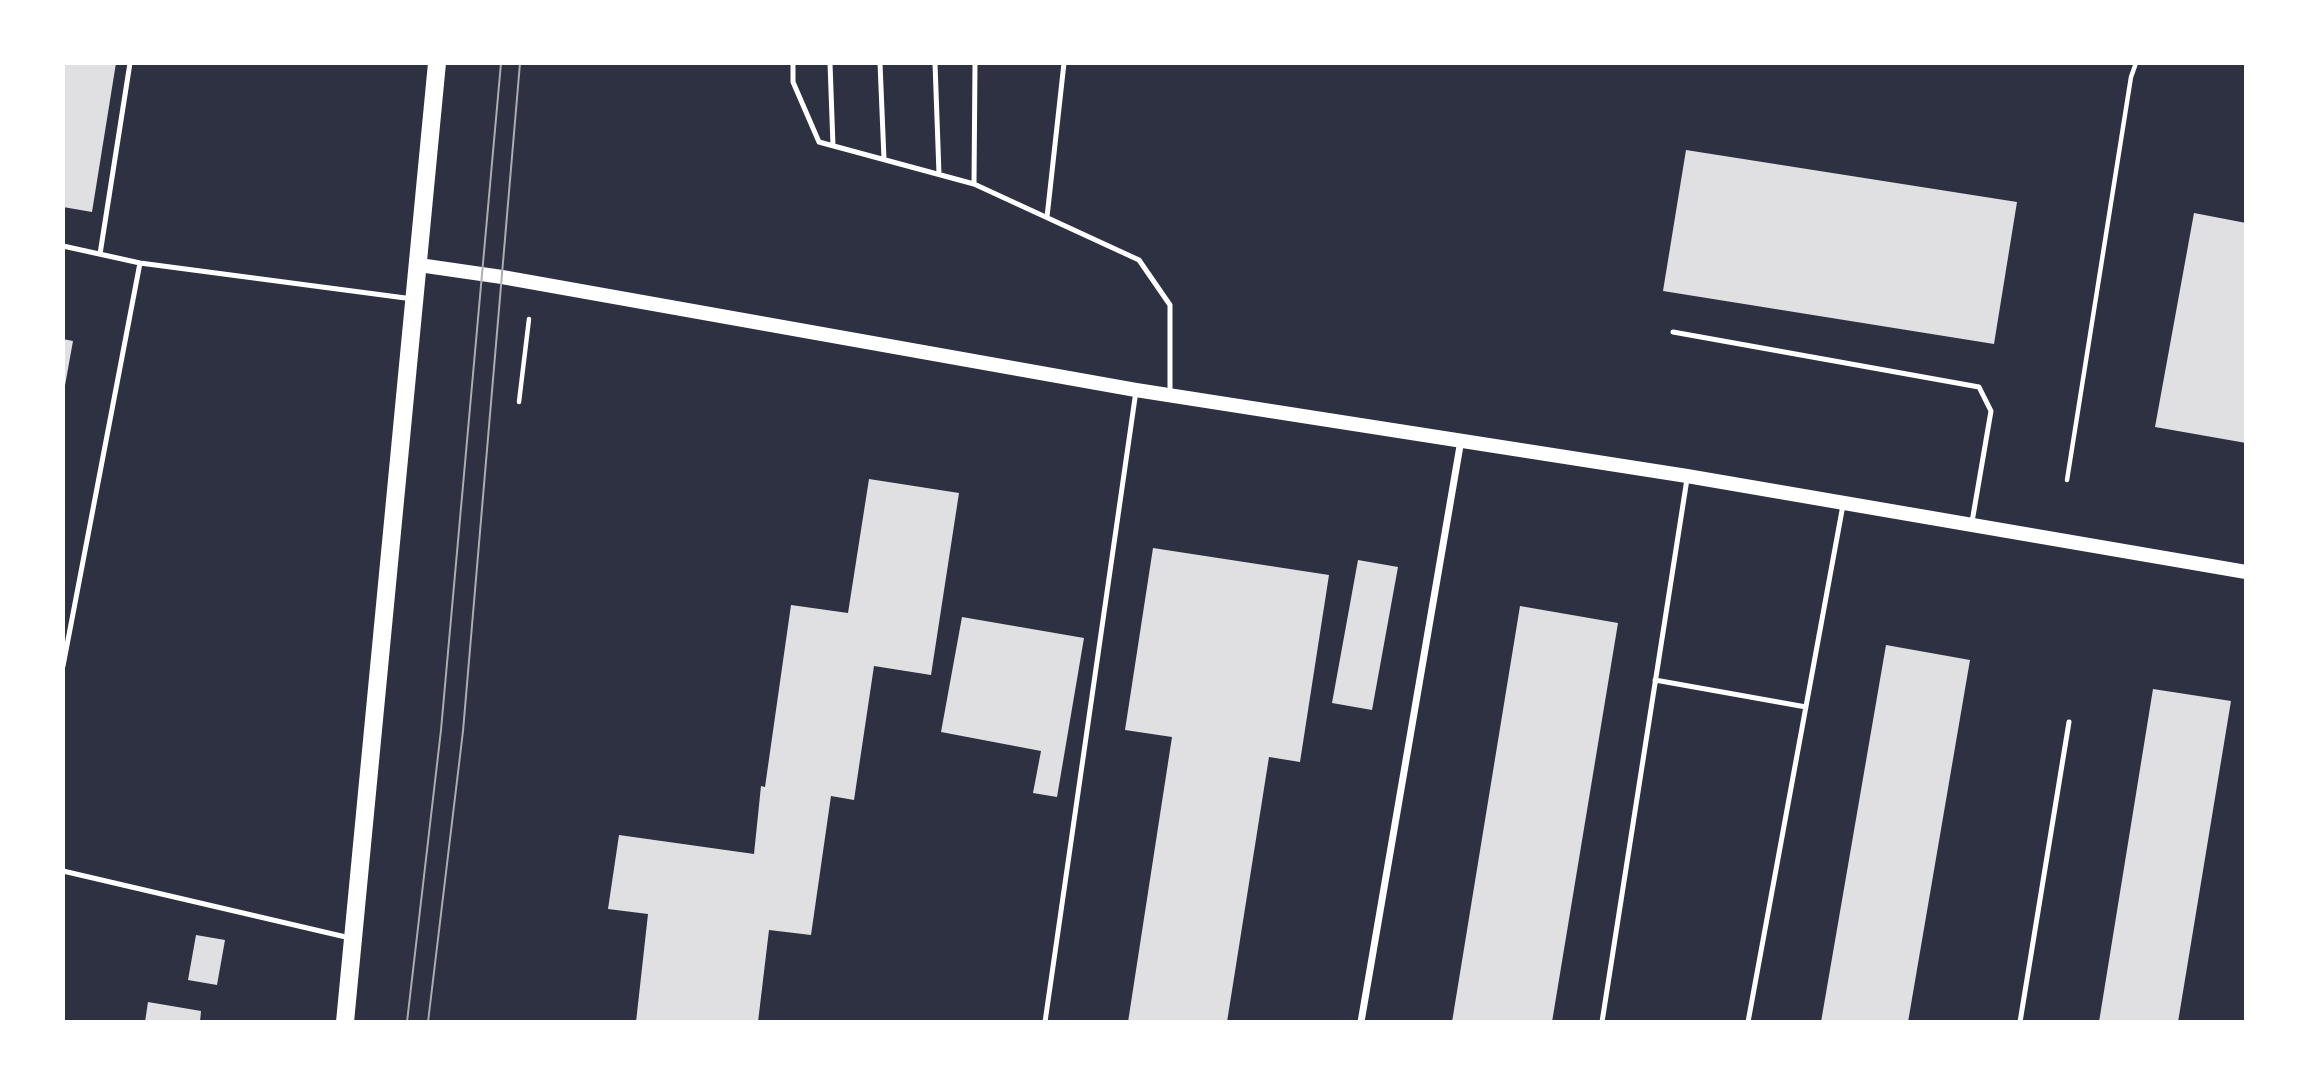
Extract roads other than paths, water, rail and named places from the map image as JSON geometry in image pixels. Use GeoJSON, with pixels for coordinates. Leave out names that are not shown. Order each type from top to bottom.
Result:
{"type":"FeatureCollection","features":[{"type":"Feature","properties":{"kind":"main road"},"geometry":{"type":"LineString","coordinates":[[345,1022],[437,63]]}},
{"type":"Feature","properties":{"kind":"main road"},"geometry":{"type":"LineString","coordinates":[[419,265],[512,279],[1136,390],[1687,476],[2246,572]]}},
{"type":"Feature","properties":{"kind":"street"},"geometry":{"type":"LineString","coordinates":[[1361,1022],[1461,440]]}},
{"type":"Feature","properties":{"kind":"lane"},"geometry":{"type":"LineString","coordinates":[[100,254],[130,63]]}},
{"type":"Feature","properties":{"kind":"lane"},"geometry":{"type":"LineString","coordinates":[[793,63],[793,82],[819,142],[975,184],[1139,260],[1170,305],[1170,395]]}},
{"type":"Feature","properties":{"kind":"lane"},"geometry":{"type":"LineString","coordinates":[[830,63],[833,146]]}},
{"type":"Feature","properties":{"kind":"lane"},"geometry":{"type":"LineString","coordinates":[[880,63],[884,159]]}},
{"type":"Feature","properties":{"kind":"lane"},"geometry":{"type":"LineString","coordinates":[[934,63],[939,174]]}},
{"type":"Feature","properties":{"kind":"lane"},"geometry":{"type":"LineString","coordinates":[[975,63],[975,184]]}},
{"type":"Feature","properties":{"kind":"lane"},"geometry":{"type":"LineString","coordinates":[[1046,217],[1064,63]]}},
{"type":"Feature","properties":{"kind":"lane"},"geometry":{"type":"LineString","coordinates":[[63,246],[140,263],[415,299]]}},
{"type":"Feature","properties":{"kind":"lane"},"geometry":{"type":"LineString","coordinates":[[63,666],[140,263]]}},
{"type":"Feature","properties":{"kind":"lane"},"geometry":{"type":"LineString","coordinates":[[1673,332],[1979,387],[1992,411],[1971,525]]}},
{"type":"Feature","properties":{"kind":"lane"},"geometry":{"type":"LineString","coordinates":[[1045,1022],[1136,390]]}},
{"type":"Feature","properties":{"kind":"lane"},"geometry":{"type":"LineString","coordinates":[[1602,1022],[1687,476]]}},
{"type":"Feature","properties":{"kind":"lane"},"geometry":{"type":"LineString","coordinates":[[1748,1022],[1844,503]]}},
{"type":"Feature","properties":{"kind":"lane"},"geometry":{"type":"LineString","coordinates":[[1655,680],[1806,707]]}},
{"type":"Feature","properties":{"kind":"lane"},"geometry":{"type":"LineString","coordinates":[[2020,1022],[2069,722]]}},
{"type":"Feature","properties":{"kind":"lane"},"geometry":{"type":"LineString","coordinates":[[63,872],[353,939]]}},
{"type":"Feature","properties":{"kind":"tram line"},"geometry":{"type":"LineString","coordinates":[[407,1022],[441,730],[501,63]]}},
{"type":"Feature","properties":{"kind":"tram line"},"geometry":{"type":"LineString","coordinates":[[428,1022],[463,731],[520,63]]}}]}
